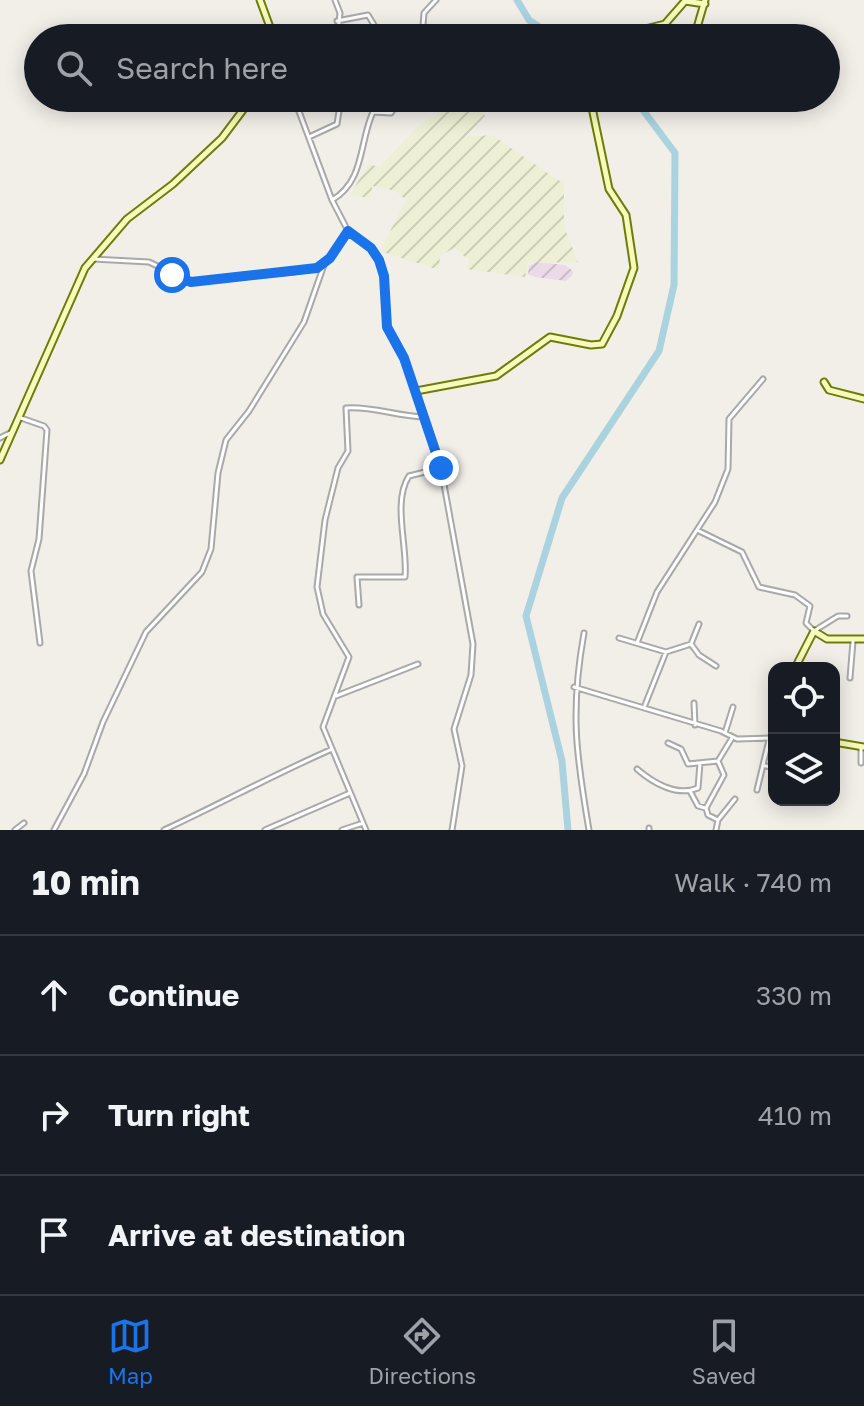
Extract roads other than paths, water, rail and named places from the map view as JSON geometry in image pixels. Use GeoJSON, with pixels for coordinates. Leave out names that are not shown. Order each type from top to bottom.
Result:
{"type":"FeatureCollection","features":[{"type":"Feature","properties":{"kind":"street"},"geometry":{"type":"LineString","coordinates":[[260,0],[269,24]]}},
{"type":"Feature","properties":{"kind":"street"},"geometry":{"type":"LineString","coordinates":[[335,0],[340,13],[337,24]]}},
{"type":"Feature","properties":{"kind":"street"},"geometry":{"type":"LineString","coordinates":[[423,24],[424,13],[436,0]]}},
{"type":"Feature","properties":{"kind":"street"},"geometry":{"type":"LineString","coordinates":[[665,24],[684,0],[705,2],[698,24]]}},
{"type":"Feature","properties":{"kind":"street"},"geometry":{"type":"LineString","coordinates":[[337,21],[368,15],[373,24]]}},
{"type":"Feature","properties":{"kind":"street"},"geometry":{"type":"LineString","coordinates":[[0,460],[85,268],[127,219],[173,184],[222,138],[242,112]]}},
{"type":"Feature","properties":{"kind":"street"},"geometry":{"type":"LineString","coordinates":[[299,112],[332,200],[348,231],[371,248],[379,260],[384,276],[387,327],[404,358],[441,468],[473,644],[471,675],[454,729],[462,766],[452,830]]}},
{"type":"Feature","properties":{"kind":"street"},"geometry":{"type":"LineString","coordinates":[[309,137],[337,124],[339,112]]}},
{"type":"Feature","properties":{"kind":"street"},"geometry":{"type":"LineString","coordinates":[[332,200],[346,192],[355,178],[367,122],[373,112]]}},
{"type":"Feature","properties":{"kind":"street"},"geometry":{"type":"LineString","coordinates":[[416,391],[496,376],[550,337],[602,344],[617,316],[634,268],[626,215],[609,189],[593,112]]}},
{"type":"Feature","properties":{"kind":"street"},"geometry":{"type":"LineString","coordinates":[[54,830],[84,774],[103,722],[146,632],[202,572],[211,549],[218,473],[226,440],[249,411],[304,322],[324,265],[348,231]]}},
{"type":"Feature","properties":{"kind":"street"},"geometry":{"type":"LineString","coordinates":[[93,259],[149,262],[191,282],[294,272],[324,265]]}},
{"type":"Feature","properties":{"kind":"street"},"geometry":{"type":"LineString","coordinates":[[637,643],[657,592],[699,531],[728,469],[729,419],[763,379]]}},
{"type":"Feature","properties":{"kind":"street"},"geometry":{"type":"LineString","coordinates":[[824,382],[829,390],[864,399]]}},
{"type":"Feature","properties":{"kind":"street"},"geometry":{"type":"LineString","coordinates":[[366,830],[323,723],[349,657],[323,614],[317,587],[325,520],[338,468],[348,451],[345,410],[348,407],[383,409],[402,416],[425,418]]}},
{"type":"Feature","properties":{"kind":"street"},"geometry":{"type":"LineString","coordinates":[[21,418],[47,430],[39,539],[31,571],[40,643]]}},
{"type":"Feature","properties":{"kind":"street"},"geometry":{"type":"LineString","coordinates":[[0,438],[14,431]]}},
{"type":"Feature","properties":{"kind":"street"},"geometry":{"type":"LineString","coordinates":[[359,605],[357,577],[405,577],[407,552],[402,508],[405,481],[409,476],[441,468]]}},
{"type":"Feature","properties":{"kind":"street"},"geometry":{"type":"LineString","coordinates":[[699,531],[742,552],[759,587],[795,595],[810,606],[806,623],[814,631],[827,639],[864,639]]}},
{"type":"Feature","properties":{"kind":"street"},"geometry":{"type":"LineString","coordinates":[[798,662],[814,631],[838,616],[847,616]]}},
{"type":"Feature","properties":{"kind":"street"},"geometry":{"type":"LineString","coordinates":[[691,644],[699,624]]}},
{"type":"Feature","properties":{"kind":"street"},"geometry":{"type":"LineString","coordinates":[[584,633],[574,687],[574,745],[589,830]]}},
{"type":"Feature","properties":{"kind":"street"},"geometry":{"type":"LineString","coordinates":[[619,638],[666,652],[691,644]]}},
{"type":"Feature","properties":{"kind":"street"},"geometry":{"type":"LineString","coordinates":[[850,678],[853,641]]}},
{"type":"Feature","properties":{"kind":"street"},"geometry":{"type":"LineString","coordinates":[[691,644],[699,655],[716,666]]}},
{"type":"Feature","properties":{"kind":"street"},"geometry":{"type":"LineString","coordinates":[[644,706],[666,652]]}},
{"type":"Feature","properties":{"kind":"street"},"geometry":{"type":"LineString","coordinates":[[336,696],[418,664]]}},
{"type":"Feature","properties":{"kind":"street"},"geometry":{"type":"LineString","coordinates":[[574,687],[644,706],[732,738],[768,739]]}},
{"type":"Feature","properties":{"kind":"street"},"geometry":{"type":"LineString","coordinates":[[694,703],[695,725]]}},
{"type":"Feature","properties":{"kind":"street"},"geometry":{"type":"LineString","coordinates":[[725,733],[733,707]]}},
{"type":"Feature","properties":{"kind":"street"},"geometry":{"type":"LineString","coordinates":[[718,761],[732,738]]}},
{"type":"Feature","properties":{"kind":"street"},"geometry":{"type":"LineString","coordinates":[[668,743],[681,749],[688,764],[718,761]]}},
{"type":"Feature","properties":{"kind":"street"},"geometry":{"type":"LineString","coordinates":[[840,743],[862,746],[861,763]]}},
{"type":"Feature","properties":{"kind":"street"},"geometry":{"type":"LineString","coordinates":[[164,830],[235,797],[249,786],[332,750]]}},
{"type":"Feature","properties":{"kind":"street"},"geometry":{"type":"LineString","coordinates":[[757,790],[768,754]]}},
{"type":"Feature","properties":{"kind":"street"},"geometry":{"type":"LineString","coordinates":[[718,761],[724,775],[706,808],[708,815],[718,820]]}},
{"type":"Feature","properties":{"kind":"street"},"geometry":{"type":"LineString","coordinates":[[637,769],[654,783],[690,791],[698,788],[700,763]]}},
{"type":"Feature","properties":{"kind":"street"},"geometry":{"type":"LineString","coordinates":[[690,791],[700,808],[706,808]]}},
{"type":"Feature","properties":{"kind":"street"},"geometry":{"type":"LineString","coordinates":[[265,830],[350,793]]}},
{"type":"Feature","properties":{"kind":"street"},"geometry":{"type":"LineString","coordinates":[[716,830],[718,820],[735,799]]}},
{"type":"Feature","properties":{"kind":"street"},"geometry":{"type":"LineString","coordinates":[[15,830],[24,823]]}},
{"type":"Feature","properties":{"kind":"street"},"geometry":{"type":"LineString","coordinates":[[342,830],[363,823]]}},
{"type":"Feature","properties":{"kind":"waterway"},"geometry":{"type":"LineString","coordinates":[[517,0],[535,24]]}},
{"type":"Feature","properties":{"kind":"waterway"},"geometry":{"type":"LineString","coordinates":[[568,830],[562,761],[526,616],[562,498],[659,351],[674,285],[675,153],[644,112]]}}]}
